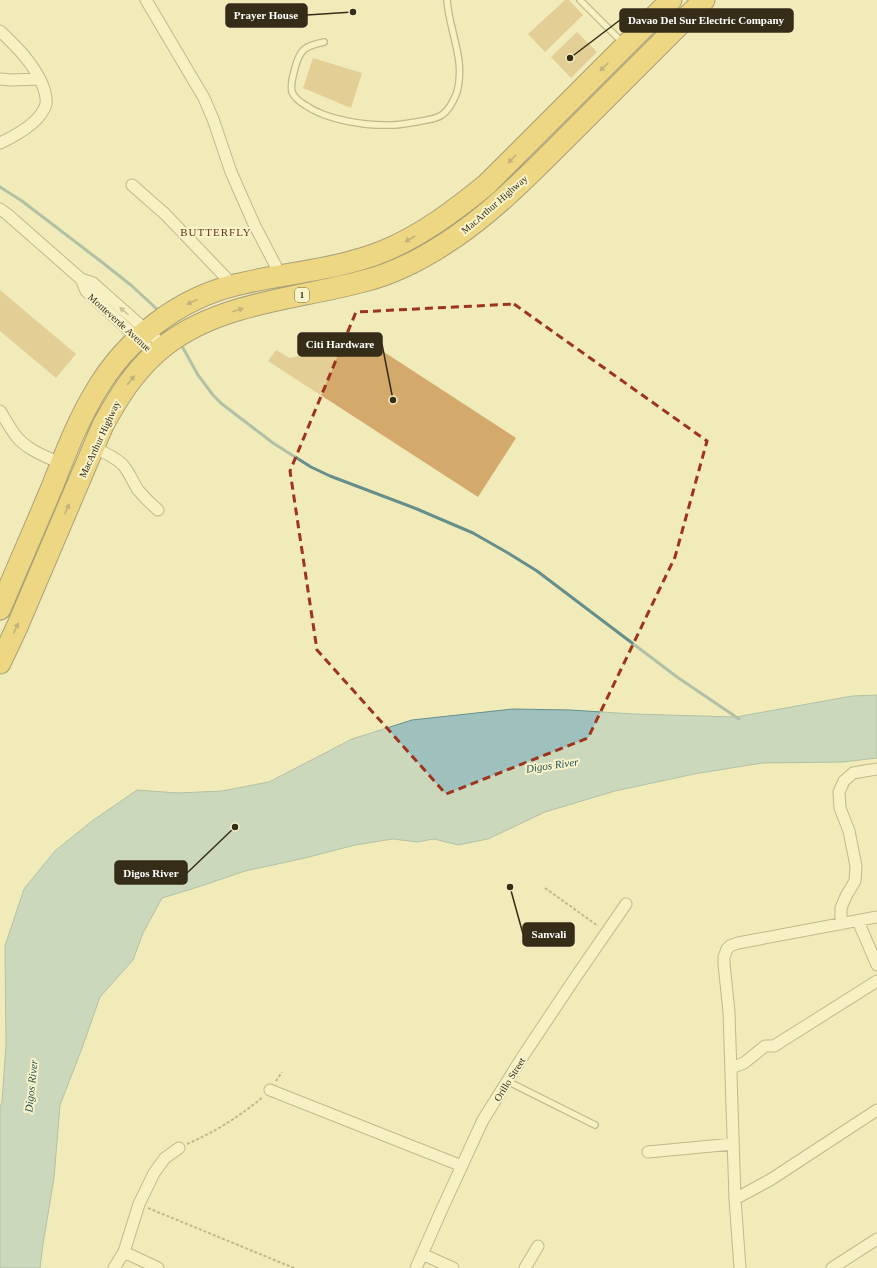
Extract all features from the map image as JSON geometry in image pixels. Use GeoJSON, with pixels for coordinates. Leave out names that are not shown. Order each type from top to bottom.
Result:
{"type":"FeatureCollection","features":[{"type":"Feature","properties":{"kind":"highway","name":"MacArthur Highway"},"geometry":{"type":"LineString","coordinates":[[0,664],[103,425],[118,398],[132,379],[160,350],[188,330],[236,310],[365,281],[392,272],[427,255],[470,226],[493,208],[555,150],[633,54],[671,0]]}},
{"type":"Feature","properties":{"kind":"highway","name":"MacArthur Highway"},"geometry":{"type":"LineString","coordinates":[[0,609],[83,414],[97,389],[123,354],[142,335],[181,307],[233,285],[345,263],[383,252],[404,242],[455,210],[486,185],[633,54],[704,0]]}},
{"type":"Feature","properties":{"kind":"street"},"geometry":{"type":"LineString","coordinates":[[146,0],[204,98],[230,172],[254,224],[281,276]]}},
{"type":"Feature","properties":{"kind":"street"},"geometry":{"type":"LineString","coordinates":[[0,31],[30,61],[40,79],[46,96],[46,104],[39,116],[26,128],[0,143]]}},
{"type":"Feature","properties":{"kind":"street"},"geometry":{"type":"LineString","coordinates":[[0,79],[40,79]]}},
{"type":"Feature","properties":{"kind":"street"},"geometry":{"type":"LineString","coordinates":[[132,185],[164,214],[233,285]]}},
{"type":"Feature","properties":{"kind":"street","name":"Monteverde Avenue"},"geometry":{"type":"LineString","coordinates":[[0,209],[80,279],[93,283],[142,335],[160,350]]}},
{"type":"Feature","properties":{"kind":"street"},"geometry":{"type":"LineString","coordinates":[[0,411],[3,422],[25,445],[35,452],[62,464]]}},
{"type":"Feature","properties":{"kind":"street"},"geometry":{"type":"LineString","coordinates":[[93,448],[105,452],[124,466],[138,489],[158,510]]}},
{"type":"Feature","properties":{"kind":"street"},"geometry":{"type":"LineString","coordinates":[[841,924],[841,908],[855,881],[856,866],[850,831],[840,808],[839,792],[844,781],[853,773],[877,769]]}},
{"type":"Feature","properties":{"kind":"street","name":"Orillo Street"},"geometry":{"type":"LineString","coordinates":[[416,1268],[483,1120],[575,978],[626,904]]}},
{"type":"Feature","properties":{"kind":"street"},"geometry":{"type":"LineString","coordinates":[[740,1268],[735,1199],[729,1012],[724,964],[724,957],[727,949],[738,943],[877,917]]}},
{"type":"Feature","properties":{"kind":"street"},"geometry":{"type":"LineString","coordinates":[[858,920],[877,965]]}},
{"type":"Feature","properties":{"kind":"street"},"geometry":{"type":"LineString","coordinates":[[731,1068],[744,1063],[765,1046],[774,1046],[877,981]]}},
{"type":"Feature","properties":{"kind":"street"},"geometry":{"type":"LineString","coordinates":[[270,1090],[462,1166]]}},
{"type":"Feature","properties":{"kind":"street"},"geometry":{"type":"LineString","coordinates":[[735,1199],[770,1180],[877,1110]]}},
{"type":"Feature","properties":{"kind":"street"},"geometry":{"type":"LineString","coordinates":[[648,1152],[734,1144]]}},
{"type":"Feature","properties":{"kind":"street"},"geometry":{"type":"LineString","coordinates":[[114,1268],[124,1252],[139,1204],[154,1173],[159,1164],[179,1148]]}},
{"type":"Feature","properties":{"kind":"street"},"geometry":{"type":"LineString","coordinates":[[832,1268],[877,1239]]}},
{"type":"Feature","properties":{"kind":"street"},"geometry":{"type":"LineString","coordinates":[[525,1268],[538,1246]]}},
{"type":"Feature","properties":{"kind":"street"},"geometry":{"type":"LineString","coordinates":[[124,1252],[158,1268]]}},
{"type":"Feature","properties":{"kind":"street"},"geometry":{"type":"LineString","coordinates":[[422,1254],[453,1268]]}},
{"type":"Feature","properties":{"kind":"lane"},"geometry":{"type":"LineString","coordinates":[[324,42],[309,46],[301,52],[291,80],[292,93],[298,101],[311,109],[328,116],[356,123],[392,125],[433,119],[443,114],[453,102],[457,92],[460,74],[458,51],[447,8],[447,0]]}},
{"type":"Feature","properties":{"kind":"lane"},"geometry":{"type":"LineString","coordinates":[[580,0],[633,54]]}},
{"type":"Feature","properties":{"kind":"lane"},"geometry":{"type":"LineString","coordinates":[[508,1081],[595,1125]]}},
{"type":"Feature","properties":{"kind":"path"},"geometry":{"type":"LineString","coordinates":[[546,888],[607,933]]}},
{"type":"Feature","properties":{"kind":"path"},"geometry":{"type":"LineString","coordinates":[[179,1148],[220,1128],[239,1116],[270,1090],[282,1072]]}},
{"type":"Feature","properties":{"kind":"path"},"geometry":{"type":"LineString","coordinates":[[139,1204],[294,1268]]}},
{"type":"Feature","properties":{"kind":"highlighted area"},"geometry":{"type":"Polygon","coordinates":[[[514,304],[707,441],[675,557],[588,738],[446,794],[317,650],[290,471],[356,312],[514,304]]]}},
{"type":"Feature","properties":{"kind":"water"},"geometry":{"type":"Polygon","coordinates":[[[877,695],[877,758],[843,762],[762,763],[694,774],[615,791],[545,812],[488,839],[458,845],[434,839],[417,842],[393,839],[355,845],[245,871],[162,898],[143,933],[133,960],[100,997],[60,1105],[54,1178],[40,1268],[0,1268],[0,1107],[2,1102],[6,1044],[5,946],[24,889],[55,851],[92,821],[137,790],[178,793],[222,791],[269,782],[352,739],[412,720],[513,709],[736,717],[852,696],[877,695]]]}},
{"type":"Feature","properties":{"kind":"building"},"geometry":{"type":"Polygon","coordinates":[[[565,0],[569,0],[583,15],[545,52],[528,34],[565,0]]]}},
{"type":"Feature","properties":{"kind":"building"},"geometry":{"type":"Polygon","coordinates":[[[577,32],[597,52],[571,78],[551,57],[577,32]]]}},
{"type":"Feature","properties":{"kind":"building"},"geometry":{"type":"Polygon","coordinates":[[[313,58],[362,73],[351,108],[303,88],[313,58]]]}},
{"type":"Feature","properties":{"kind":"building"},"geometry":{"type":"Polygon","coordinates":[[[0,290],[76,354],[56,378],[0,331],[0,290]]]}},
{"type":"Feature","properties":{"kind":"building"},"geometry":{"type":"Polygon","coordinates":[[[364,339],[516,438],[478,497],[268,361],[276,350],[290,358],[364,339]]]}},
{"type":"Feature","properties":{"kind":"waterway"},"geometry":{"type":"LineString","coordinates":[[0,187],[22,201],[103,263],[132,286],[159,311]]}},
{"type":"Feature","properties":{"kind":"waterway"},"geometry":{"type":"LineString","coordinates":[[183,348],[198,375],[213,395],[222,404],[273,443],[311,467],[330,476],[417,509],[473,533],[508,553],[537,571],[677,677],[739,719]]}},
{"type":"Feature","properties":{"kind":"place","name":"Prayer House"},"geometry":{"type":"Point","coordinates":[353,12]}},
{"type":"Feature","properties":{"kind":"place","name":"Davao Del Sur Electric Company"},"geometry":{"type":"Point","coordinates":[570,58]}},
{"type":"Feature","properties":{"kind":"place","name":"Citi Hardware"},"geometry":{"type":"Point","coordinates":[393,400]}},
{"type":"Feature","properties":{"kind":"place","name":"Digos River"},"geometry":{"type":"Point","coordinates":[235,827]}},
{"type":"Feature","properties":{"kind":"place","name":"Sanvali"},"geometry":{"type":"Point","coordinates":[510,887]}},
{"type":"Feature","properties":{"kind":"district","name":"BUTTERFLY"},"geometry":{"type":"Point","coordinates":[216,232]}}]}
